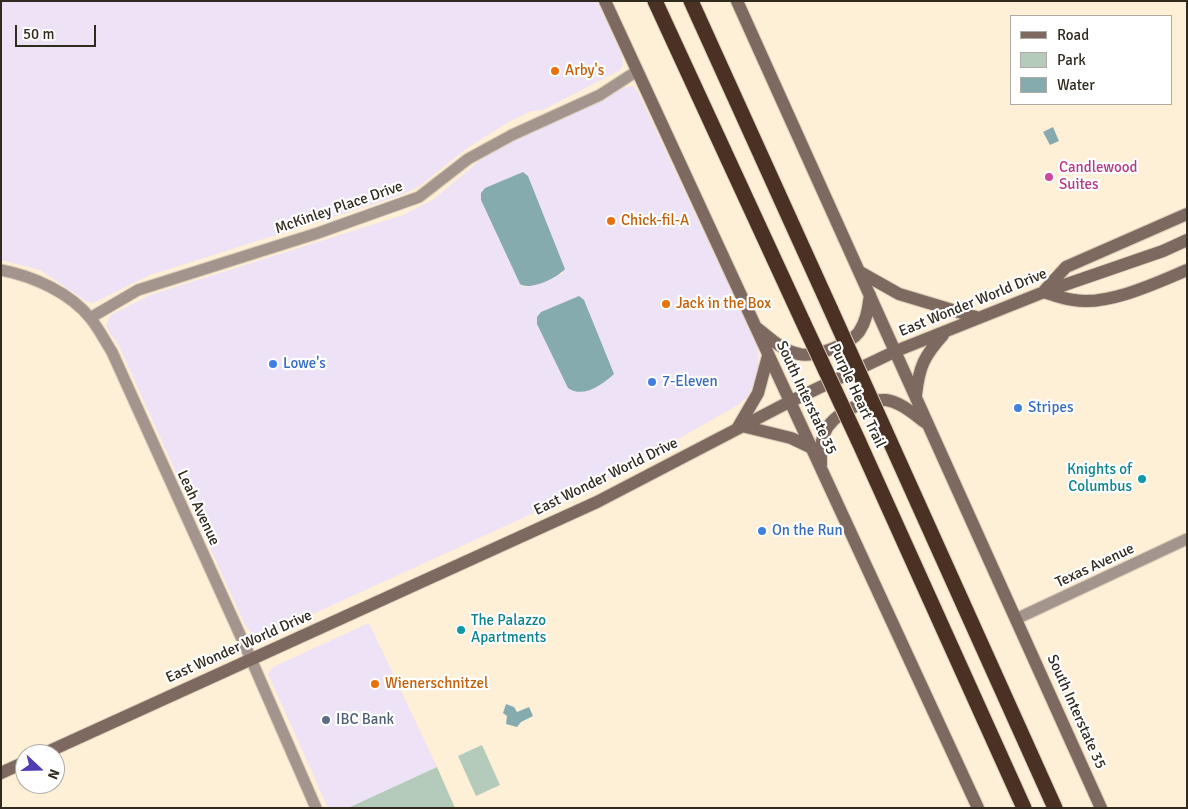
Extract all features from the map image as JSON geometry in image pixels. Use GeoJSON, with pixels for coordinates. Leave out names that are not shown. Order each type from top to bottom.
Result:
{"type":"FeatureCollection","features":[{"type":"Feature","properties":{"kind":"highway","name":"Purple Heart Trail"},"geometry":{"type":"LineString","coordinates":[[655,1],[858,440],[1024,808]]}},
{"type":"Feature","properties":{"kind":"highway","name":"Purple Heart Trail"},"geometry":{"type":"LineString","coordinates":[[691,1],[1056,808]]}},
{"type":"Feature","properties":{"kind":"main road","name":"South Interstate 35"},"geometry":{"type":"LineString","coordinates":[[605,1],[977,808]]}},
{"type":"Feature","properties":{"kind":"main road","name":"South Interstate 35"},"geometry":{"type":"LineString","coordinates":[[737,1],[1101,808]]}},
{"type":"Feature","properties":{"kind":"main road"},"geometry":{"type":"LineString","coordinates":[[1187,214],[1066,267],[1044,292],[1075,301],[1099,300],[1131,292],[1187,270]]}},
{"type":"Feature","properties":{"kind":"main road","name":"East Wonder World Drive"},"geometry":{"type":"LineString","coordinates":[[65,744],[597,502],[790,402],[896,351],[1044,292],[1163,251],[1187,240]]}},
{"type":"Feature","properties":{"kind":"main road"},"geometry":{"type":"LineString","coordinates":[[860,272],[899,294],[979,318]]}},
{"type":"Feature","properties":{"kind":"main road"},"geometry":{"type":"LineString","coordinates":[[755,327],[779,346],[794,353],[809,356],[828,350],[858,334],[867,317],[870,295]]}},
{"type":"Feature","properties":{"kind":"main road"},"geometry":{"type":"LineString","coordinates":[[915,396],[920,367],[926,353],[946,332]]}},
{"type":"Feature","properties":{"kind":"main road"},"geometry":{"type":"LineString","coordinates":[[768,356],[758,393],[739,428],[791,438],[812,448]]}},
{"type":"Feature","properties":{"kind":"main road"},"geometry":{"type":"LineString","coordinates":[[821,468],[824,433],[832,421],[842,413],[866,403],[886,400],[902,406],[928,425]]}},
{"type":"Feature","properties":{"kind":"main road"},"geometry":{"type":"LineString","coordinates":[[1,773],[15,767]]}},
{"type":"Feature","properties":{"kind":"street","name":"McKinley Place Drive"},"geometry":{"type":"LineString","coordinates":[[90,318],[138,290],[318,233],[419,197],[468,159],[512,135],[600,95],[637,70]]}},
{"type":"Feature","properties":{"kind":"street","name":"Leah Avenue"},"geometry":{"type":"LineString","coordinates":[[1,270],[24,274],[70,301],[90,318],[112,352],[251,659],[316,808]]}},
{"type":"Feature","properties":{"kind":"street","name":"Texas Avenue"},"geometry":{"type":"LineString","coordinates":[[1016,619],[1187,539]]}},
{"type":"Feature","properties":{"kind":"shaded area"},"geometry":{"type":"Polygon","coordinates":[[[1,1],[597,1],[622,55],[623,65],[620,70],[543,110],[532,111],[510,121],[466,149],[418,187],[399,196],[150,275],[93,303],[86,301],[40,270],[1,260],[1,1]]]}},
{"type":"Feature","properties":{"kind":"shaded area"},"geometry":{"type":"Polygon","coordinates":[[[633,86],[638,92],[758,348],[759,374],[747,397],[738,405],[606,480],[267,635],[260,636],[252,633],[245,625],[118,344],[106,325],[111,315],[150,295],[403,215],[434,199],[479,161],[507,142],[626,87],[633,86]],[[523,172],[485,188],[481,193],[481,200],[520,284],[525,287],[562,274],[565,269],[528,176],[523,172]],[[579,296],[541,312],[584,392],[606,381],[579,296]]]}},
{"type":"Feature","properties":{"kind":"shaded area"},"geometry":{"type":"Polygon","coordinates":[[[369,623],[437,767],[348,808],[328,808],[268,674],[273,667],[369,623]]]}},
{"type":"Feature","properties":{"kind":"green space"},"geometry":{"type":"Polygon","coordinates":[[[482,745],[500,785],[476,796],[458,756],[482,745]]]}},
{"type":"Feature","properties":{"kind":"green space"},"geometry":{"type":"Polygon","coordinates":[[[437,767],[455,808],[348,808],[437,767]]]}},
{"type":"Feature","properties":{"kind":"water"},"geometry":{"type":"Polygon","coordinates":[[[1053,127],[1059,141],[1050,145],[1043,132],[1053,127]]]}},
{"type":"Feature","properties":{"kind":"water"},"geometry":{"type":"Polygon","coordinates":[[[523,172],[528,176],[565,269],[550,280],[530,286],[520,284],[481,200],[481,193],[485,188],[523,172]]]}},
{"type":"Feature","properties":{"kind":"water"},"geometry":{"type":"Polygon","coordinates":[[[579,296],[584,300],[614,374],[599,386],[580,392],[568,388],[537,324],[537,317],[541,312],[579,296]]]}},
{"type":"Feature","properties":{"kind":"water"},"geometry":{"type":"Polygon","coordinates":[[[506,704],[514,707],[517,712],[529,707],[533,716],[521,722],[517,727],[506,724],[507,716],[503,713],[506,704]]]}},
{"type":"Feature","properties":{"kind":"place","name":"Arby's"},"geometry":{"type":"Point","coordinates":[555,71]}},
{"type":"Feature","properties":{"kind":"place","name":"Candlewood Suites"},"geometry":{"type":"Point","coordinates":[1049,177]}},
{"type":"Feature","properties":{"kind":"place","name":"Chick-fil-A"},"geometry":{"type":"Point","coordinates":[611,221]}},
{"type":"Feature","properties":{"kind":"place","name":"Jack in the Box"},"geometry":{"type":"Point","coordinates":[666,304]}},
{"type":"Feature","properties":{"kind":"place","name":"Lowe's"},"geometry":{"type":"Point","coordinates":[273,364]}},
{"type":"Feature","properties":{"kind":"place","name":"7-Eleven"},"geometry":{"type":"Point","coordinates":[652,382]}},
{"type":"Feature","properties":{"kind":"place","name":"Stripes"},"geometry":{"type":"Point","coordinates":[1018,408]}},
{"type":"Feature","properties":{"kind":"place","name":"Knights of Columbus"},"geometry":{"type":"Point","coordinates":[1142,479]}},
{"type":"Feature","properties":{"kind":"place","name":"On the Run"},"geometry":{"type":"Point","coordinates":[762,531]}},
{"type":"Feature","properties":{"kind":"place","name":"The Palazzo Apartments"},"geometry":{"type":"Point","coordinates":[461,630]}},
{"type":"Feature","properties":{"kind":"place","name":"Wienerschnitzel"},"geometry":{"type":"Point","coordinates":[375,684]}},
{"type":"Feature","properties":{"kind":"place","name":"IBC Bank"},"geometry":{"type":"Point","coordinates":[326,720]}}]}
